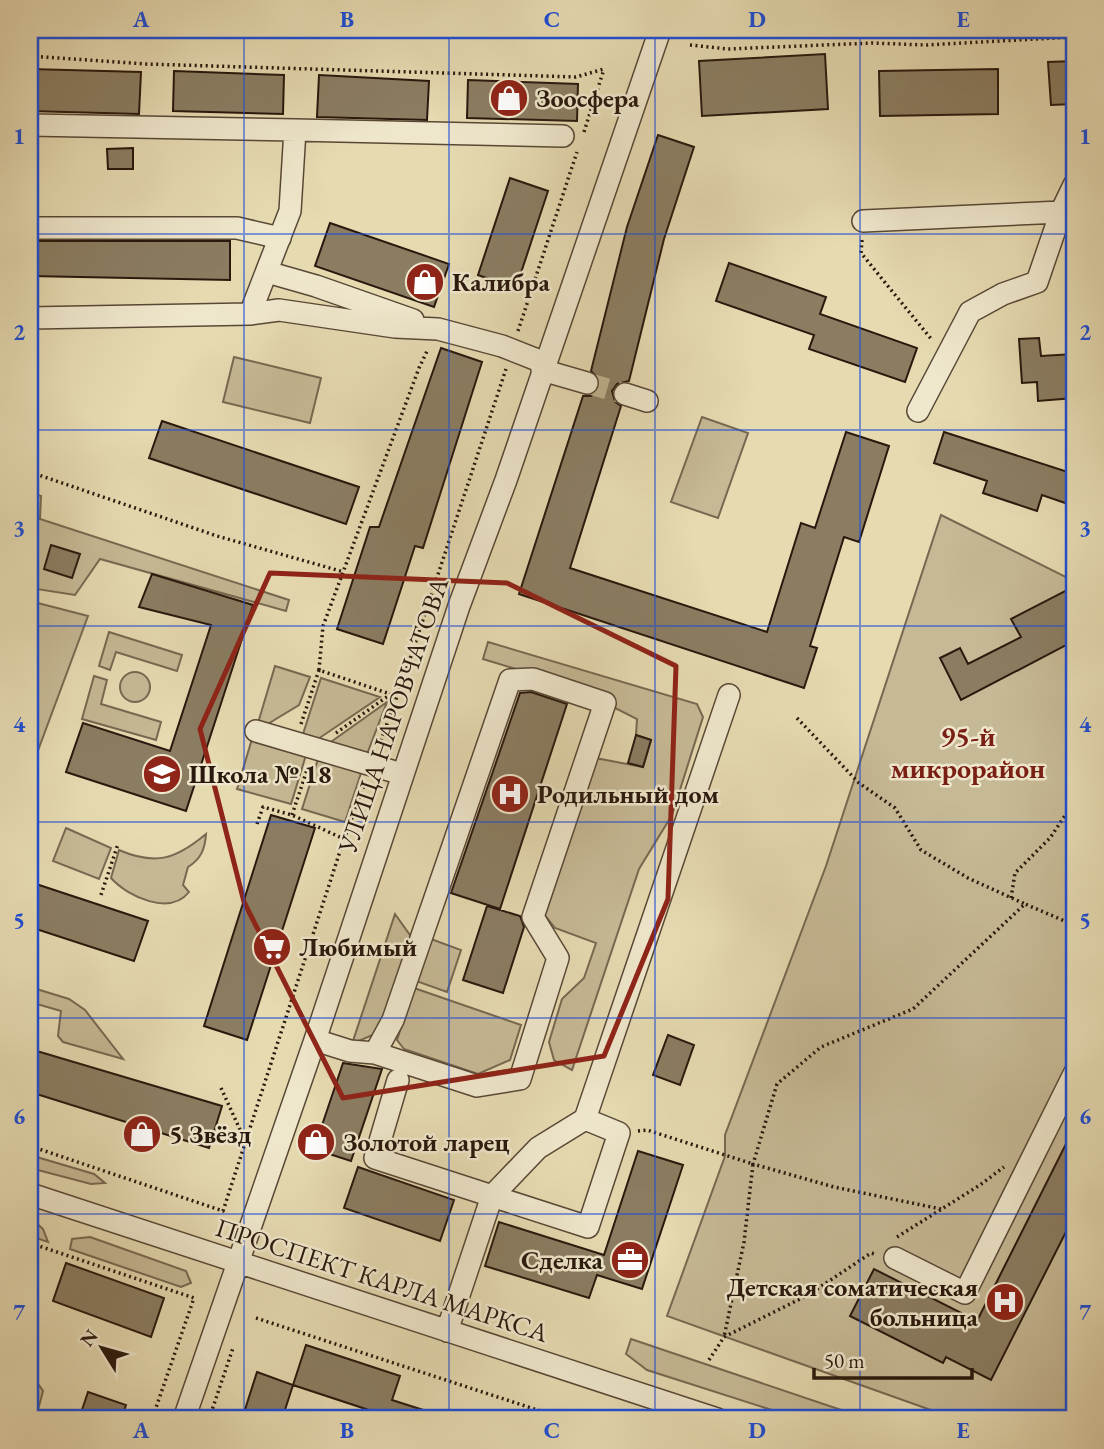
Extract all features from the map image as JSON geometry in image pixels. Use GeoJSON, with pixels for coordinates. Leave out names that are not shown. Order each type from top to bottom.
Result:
{"type":"FeatureCollection","features":[{"type":"Feature","properties":{"kind":"street","name":"УЛИЦА НАРОВЧАТОВА"},"geometry":{"type":"LineString","coordinates":[[184,1419],[315,1040],[402,774],[660,30]]}},
{"type":"Feature","properties":{"kind":"street"},"geometry":{"type":"LineString","coordinates":[[30,125],[295,130],[574,140]]}},
{"type":"Feature","properties":{"kind":"street"},"geometry":{"type":"LineString","coordinates":[[250,314],[290,211],[295,130]]}},
{"type":"Feature","properties":{"kind":"street"},"geometry":{"type":"LineString","coordinates":[[918,411],[970,312],[1037,282],[1061,212],[1074,185]]}},
{"type":"Feature","properties":{"kind":"street"},"geometry":{"type":"LineString","coordinates":[[863,220],[1061,212]]}},
{"type":"Feature","properties":{"kind":"street"},"geometry":{"type":"LineString","coordinates":[[30,228],[237,228],[280,238]]}},
{"type":"Feature","properties":{"kind":"street"},"geometry":{"type":"LineString","coordinates":[[267,272],[316,286],[438,329],[512,350],[587,383]]}},
{"type":"Feature","properties":{"kind":"street"},"geometry":{"type":"LineString","coordinates":[[30,318],[250,314],[279,310],[395,327],[438,329]]}},
{"type":"Feature","properties":{"kind":"street"},"geometry":{"type":"LineString","coordinates":[[625,394],[647,401]]}},
{"type":"Feature","properties":{"kind":"street"},"geometry":{"type":"LineString","coordinates":[[315,1040],[350,1051],[375,1053],[477,1086],[520,1079],[558,958],[533,917],[605,704],[533,679],[510,680],[393,1020],[375,1053]]}},
{"type":"Feature","properties":{"kind":"street"},"geometry":{"type":"LineString","coordinates":[[447,1331],[492,1196],[538,1148],[585,1119],[729,695]]}},
{"type":"Feature","properties":{"kind":"street"},"geometry":{"type":"LineString","coordinates":[[256,731],[402,774]]}},
{"type":"Feature","properties":{"kind":"street"},"geometry":{"type":"LineString","coordinates":[[889,1249],[965,1293],[1074,1074]]}},
{"type":"Feature","properties":{"kind":"street"},"geometry":{"type":"LineString","coordinates":[[398,1080],[375,1158],[588,1227],[619,1133],[585,1119]]}},
{"type":"Feature","properties":{"kind":"street","name":"ПРОСПЕКТ КАРЛА МАРКСА"},"geometry":{"type":"LineString","coordinates":[[30,1194],[447,1331],[670,1412],[717,1419]]}},
{"type":"Feature","properties":{"kind":"path"},"geometry":{"type":"LineString","coordinates":[[690,45],[728,49],[872,43],[926,45],[1074,37]]}},
{"type":"Feature","properties":{"kind":"path"},"geometry":{"type":"LineString","coordinates":[[30,56],[146,64],[576,77],[604,69],[574,140],[512,350],[403,680],[344,839],[223,1212],[30,1146]]}},
{"type":"Feature","properties":{"kind":"path"},"geometry":{"type":"LineString","coordinates":[[863,220],[861,253],[947,358]]}},
{"type":"Feature","properties":{"kind":"path"},"geometry":{"type":"LineString","coordinates":[[295,743],[319,670],[323,626],[419,368],[438,329]]}},
{"type":"Feature","properties":{"kind":"path"},"geometry":{"type":"LineString","coordinates":[[30,472],[216,536],[344,572]]}},
{"type":"Feature","properties":{"kind":"path"},"geometry":{"type":"LineString","coordinates":[[319,670],[392,694]]}},
{"type":"Feature","properties":{"kind":"path"},"geometry":{"type":"LineString","coordinates":[[797,718],[859,783],[895,808],[921,850],[968,878],[1074,925]]}},
{"type":"Feature","properties":{"kind":"path"},"geometry":{"type":"LineString","coordinates":[[1011,898],[1014,873],[1050,838],[1074,802]]}},
{"type":"Feature","properties":{"kind":"path"},"geometry":{"type":"LineString","coordinates":[[257,824],[263,807],[292,815],[344,839]]}},
{"type":"Feature","properties":{"kind":"path"},"geometry":{"type":"LineString","coordinates":[[101,895],[118,844]]}},
{"type":"Feature","properties":{"kind":"path"},"geometry":{"type":"LineString","coordinates":[[709,1360],[724,1336],[744,1242],[753,1164],[777,1084],[821,1047],[912,1009],[1024,904]]}},
{"type":"Feature","properties":{"kind":"path"},"geometry":{"type":"LineString","coordinates":[[221,1088],[246,1143]]}},
{"type":"Feature","properties":{"kind":"path"},"geometry":{"type":"LineString","coordinates":[[619,1133],[648,1130],[834,1187],[941,1209]]}},
{"type":"Feature","properties":{"kind":"path"},"geometry":{"type":"LineString","coordinates":[[724,1336],[808,1295],[871,1253],[889,1249],[1002,1167],[1031,1163]]}},
{"type":"Feature","properties":{"kind":"path"},"geometry":{"type":"LineString","coordinates":[[30,1243],[194,1298],[152,1419]]}},
{"type":"Feature","properties":{"kind":"path"},"geometry":{"type":"LineString","coordinates":[[871,1253],[889,1249]]}},
{"type":"Feature","properties":{"kind":"path"},"geometry":{"type":"LineString","coordinates":[[256,1318],[565,1419]]}},
{"type":"Feature","properties":{"kind":"path"},"geometry":{"type":"LineString","coordinates":[[209,1419],[236,1340]]}},
{"type":"Feature","properties":{"kind":"highlighted area"},"geometry":{"type":"Polygon","coordinates":[[[270,573],[507,583],[676,666],[668,899],[604,1056],[343,1098],[244,902],[200,729],[270,573]]]}},
{"type":"Feature","properties":{"kind":"shaded area"},"geometry":{"type":"Polygon","coordinates":[[[234,357],[321,378],[310,423],[223,402],[234,357]]]}},
{"type":"Feature","properties":{"kind":"shaded area"},"geometry":{"type":"Polygon","coordinates":[[[702,417],[748,433],[718,518],[671,502],[702,417]]]}},
{"type":"Feature","properties":{"kind":"shaded area"},"geometry":{"type":"Polygon","coordinates":[[[30,493],[41,496],[40,519],[289,600],[286,611],[100,559],[75,595],[30,588],[30,493]]]}},
{"type":"Feature","properties":{"kind":"shaded area"},"geometry":{"type":"Polygon","coordinates":[[[941,515],[1074,581],[1074,1419],[956,1419],[667,1316],[725,1156],[725,1135],[826,866],[941,515]]]}},
{"type":"Feature","properties":{"kind":"shaded area"},"geometry":{"type":"Polygon","coordinates":[[[30,601],[88,616],[30,772],[30,601]]]}},
{"type":"Feature","properties":{"kind":"shaded area"},"geometry":{"type":"Polygon","coordinates":[[[109,632],[182,655],[177,671],[116,652],[110,670],[99,666],[109,632]]]}},
{"type":"Feature","properties":{"kind":"shaded area"},"geometry":{"type":"Polygon","coordinates":[[[488,642],[697,704],[703,717],[672,815],[639,869],[572,1070],[554,1060],[549,1042],[562,999],[584,978],[596,943],[555,928],[544,914],[595,758],[643,767],[651,740],[636,735],[637,719],[613,707],[605,696],[483,659],[488,642]]]}},
{"type":"Feature","properties":{"kind":"shaded area"},"geometry":{"type":"Polygon","coordinates":[[[275,666],[310,677],[299,705],[266,725],[258,723],[275,666]]]}},
{"type":"Feature","properties":{"kind":"shaded area"},"geometry":{"type":"Polygon","coordinates":[[[135,672],[145,677],[150,687],[145,697],[135,702],[125,697],[120,687],[125,677],[135,672]]]}},
{"type":"Feature","properties":{"kind":"shaded area"},"geometry":{"type":"Polygon","coordinates":[[[94,676],[107,680],[101,704],[161,722],[156,740],[82,719],[94,676]]]}},
{"type":"Feature","properties":{"kind":"shaded area"},"geometry":{"type":"Polygon","coordinates":[[[321,678],[380,697],[318,739],[303,734],[321,678]]]}},
{"type":"Feature","properties":{"kind":"shaded area"},"geometry":{"type":"Polygon","coordinates":[[[387,702],[367,754],[328,744],[387,702]]]}},
{"type":"Feature","properties":{"kind":"shaded area"},"geometry":{"type":"Polygon","coordinates":[[[252,739],[306,755],[291,804],[237,789],[252,739]]]}},
{"type":"Feature","properties":{"kind":"shaded area"},"geometry":{"type":"Polygon","coordinates":[[[318,759],[361,773],[345,822],[302,809],[318,759]]]}},
{"type":"Feature","properties":{"kind":"shaded area"},"geometry":{"type":"Polygon","coordinates":[[[66,828],[111,848],[99,879],[53,861],[66,828]]]}},
{"type":"Feature","properties":{"kind":"shaded area"},"geometry":{"type":"Polygon","coordinates":[[[206,834],[202,853],[188,867],[183,885],[189,892],[181,899],[171,903],[149,901],[128,892],[111,878],[119,850],[155,859],[175,854],[206,834]]]}},
{"type":"Feature","properties":{"kind":"shaded area"},"geometry":{"type":"Polygon","coordinates":[[[395,914],[412,938],[377,1033],[352,1044],[395,914]]]}},
{"type":"Feature","properties":{"kind":"shaded area"},"geometry":{"type":"Polygon","coordinates":[[[431,939],[461,950],[447,992],[416,981],[431,939]]]}},
{"type":"Feature","properties":{"kind":"shaded area"},"geometry":{"type":"Polygon","coordinates":[[[30,987],[69,999],[85,1010],[123,1059],[63,1042],[58,1036],[61,1011],[30,1002],[30,987]]]}},
{"type":"Feature","properties":{"kind":"shaded area"},"geometry":{"type":"Polygon","coordinates":[[[414,988],[521,1025],[510,1060],[478,1074],[404,1049],[397,1040],[414,988]]]}},
{"type":"Feature","properties":{"kind":"shaded area"},"geometry":{"type":"Polygon","coordinates":[[[30,1155],[94,1174],[105,1183],[91,1184],[30,1168],[30,1155]]]}},
{"type":"Feature","properties":{"kind":"shaded area"},"geometry":{"type":"Polygon","coordinates":[[[30,1217],[43,1229],[48,1242],[30,1236],[30,1217]]]}},
{"type":"Feature","properties":{"kind":"shaded area"},"geometry":{"type":"Polygon","coordinates":[[[90,1237],[186,1271],[191,1283],[181,1287],[70,1249],[72,1239],[90,1237]]]}},
{"type":"Feature","properties":{"kind":"shaded area"},"geometry":{"type":"Polygon","coordinates":[[[631,1339],[868,1419],[800,1419],[647,1370],[626,1354],[631,1339]]]}},
{"type":"Feature","properties":{"kind":"shaded area"},"geometry":{"type":"Polygon","coordinates":[[[30,1372],[43,1391],[38,1410],[44,1412],[42,1419],[30,1419],[30,1372]]]}},
{"type":"Feature","properties":{"kind":"building"},"geometry":{"type":"Polygon","coordinates":[[[825,54],[828,109],[702,116],[699,61],[825,54]]]}},
{"type":"Feature","properties":{"kind":"building"},"geometry":{"type":"Polygon","coordinates":[[[1074,61],[1074,104],[1051,105],[1048,62],[1074,61]]]}},
{"type":"Feature","properties":{"kind":"building"},"geometry":{"type":"Polygon","coordinates":[[[30,69],[141,72],[139,114],[30,111],[30,69]]]}},
{"type":"Feature","properties":{"kind":"building"},"geometry":{"type":"Polygon","coordinates":[[[998,69],[998,114],[880,116],[879,71],[998,69]]]}},
{"type":"Feature","properties":{"kind":"building"},"geometry":{"type":"Polygon","coordinates":[[[174,71],[284,75],[283,114],[173,111],[174,71]]]}},
{"type":"Feature","properties":{"kind":"building"},"geometry":{"type":"Polygon","coordinates":[[[319,75],[429,81],[427,120],[317,117],[319,75]]]}},
{"type":"Feature","properties":{"kind":"building"},"geometry":{"type":"Polygon","coordinates":[[[468,80],[578,84],[577,121],[467,118],[468,80]]]}},
{"type":"Feature","properties":{"kind":"building"},"geometry":{"type":"Polygon","coordinates":[[[658,135],[694,147],[664,239],[629,381],[617,384],[612,391],[615,402],[621,406],[570,568],[767,632],[801,523],[815,528],[846,432],[889,446],[859,542],[844,537],[810,646],[817,648],[804,688],[519,594],[583,396],[591,396],[599,387],[599,379],[591,371],[627,227],[658,135]]]}},
{"type":"Feature","properties":{"kind":"building"},"geometry":{"type":"Polygon","coordinates":[[[133,148],[133,169],[108,169],[107,149],[133,148]]]}},
{"type":"Feature","properties":{"kind":"building"},"geometry":{"type":"Polygon","coordinates":[[[510,178],[548,191],[516,288],[478,275],[510,178]]]}},
{"type":"Feature","properties":{"kind":"building"},"geometry":{"type":"Polygon","coordinates":[[[330,223],[449,264],[434,307],[315,266],[330,223]]]}},
{"type":"Feature","properties":{"kind":"building"},"geometry":{"type":"Polygon","coordinates":[[[30,241],[230,241],[230,280],[30,276],[30,241]]]}},
{"type":"Feature","properties":{"kind":"building"},"geometry":{"type":"Polygon","coordinates":[[[729,263],[826,297],[820,314],[917,348],[905,382],[809,349],[814,335],[716,301],[729,263]]]}},
{"type":"Feature","properties":{"kind":"building"},"geometry":{"type":"Polygon","coordinates":[[[1039,338],[1041,356],[1074,354],[1074,398],[1038,401],[1037,382],[1022,383],[1019,339],[1039,338]]]}},
{"type":"Feature","properties":{"kind":"building"},"geometry":{"type":"Polygon","coordinates":[[[441,348],[482,362],[423,548],[415,546],[383,644],[337,629],[370,527],[379,527],[441,348]]]}},
{"type":"Feature","properties":{"kind":"building"},"geometry":{"type":"Polygon","coordinates":[[[162,421],[359,487],[346,524],[149,458],[162,421]]]}},
{"type":"Feature","properties":{"kind":"building"},"geometry":{"type":"Polygon","coordinates":[[[944,432],[1074,474],[1074,506],[1042,495],[1037,511],[983,493],[987,481],[934,463],[944,432]]]}},
{"type":"Feature","properties":{"kind":"building"},"geometry":{"type":"Polygon","coordinates":[[[51,545],[80,554],[72,578],[44,569],[51,545]]]}},
{"type":"Feature","properties":{"kind":"building","name":"Школа № 18"},"geometry":{"type":"Polygon","coordinates":[[[152,574],[253,605],[186,811],[66,772],[83,723],[170,751],[211,625],[139,607],[152,574]]]}},
{"type":"Feature","properties":{"kind":"building"},"geometry":{"type":"Polygon","coordinates":[[[1069,589],[1074,600],[1074,641],[961,700],[940,658],[960,648],[968,664],[1021,637],[1011,619],[1069,589]]]}},
{"type":"Feature","properties":{"kind":"building","name":"Родильный дом"},"geometry":{"type":"Polygon","coordinates":[[[531,692],[567,704],[500,909],[451,893],[520,693],[531,692]]]}},
{"type":"Feature","properties":{"kind":"building"},"geometry":{"type":"Polygon","coordinates":[[[636,735],[651,740],[643,767],[628,763],[636,735]]]}},
{"type":"Feature","properties":{"kind":"building"},"geometry":{"type":"Polygon","coordinates":[[[271,815],[315,828],[247,1040],[204,1026],[271,815]]]}},
{"type":"Feature","properties":{"kind":"building"},"geometry":{"type":"Polygon","coordinates":[[[30,882],[148,921],[134,961],[30,927],[30,882]]]}},
{"type":"Feature","properties":{"kind":"building"},"geometry":{"type":"Polygon","coordinates":[[[487,906],[520,916],[524,927],[503,993],[463,980],[487,906]]]}},
{"type":"Feature","properties":{"kind":"building"},"geometry":{"type":"Polygon","coordinates":[[[668,1035],[694,1045],[680,1085],[653,1075],[668,1035]]]}},
{"type":"Feature","properties":{"kind":"building"},"geometry":{"type":"Polygon","coordinates":[[[30,1049],[222,1106],[209,1148],[30,1092],[30,1049]]]}},
{"type":"Feature","properties":{"kind":"building"},"geometry":{"type":"Polygon","coordinates":[[[343,1063],[382,1069],[351,1161],[314,1149],[343,1063]]]}},
{"type":"Feature","properties":{"kind":"building"},"geometry":{"type":"Polygon","coordinates":[[[1074,1128],[1074,1216],[991,1380],[946,1357],[943,1363],[850,1316],[874,1269],[977,1321],[1074,1128]]]}},
{"type":"Feature","properties":{"kind":"building"},"geometry":{"type":"Polygon","coordinates":[[[638,1151],[683,1165],[642,1289],[597,1275],[589,1298],[485,1266],[499,1222],[604,1255],[638,1151]]]}},
{"type":"Feature","properties":{"kind":"building"},"geometry":{"type":"Polygon","coordinates":[[[358,1167],[454,1200],[440,1241],[344,1208],[358,1167]]]}},
{"type":"Feature","properties":{"kind":"building"},"geometry":{"type":"Polygon","coordinates":[[[66,1263],[164,1298],[151,1337],[53,1301],[66,1263]]]}},
{"type":"Feature","properties":{"kind":"building"},"geometry":{"type":"Polygon","coordinates":[[[306,1345],[400,1376],[392,1400],[442,1416],[441,1419],[386,1419],[387,1416],[293,1385],[306,1345]]]}},
{"type":"Feature","properties":{"kind":"building"},"geometry":{"type":"Polygon","coordinates":[[[257,1372],[293,1385],[282,1419],[242,1419],[257,1372]]]}},
{"type":"Feature","properties":{"kind":"building"},"geometry":{"type":"Polygon","coordinates":[[[88,1392],[126,1405],[121,1419],[79,1419],[88,1392]]]}},
{"type":"Feature","properties":{"kind":"tunnel"},"geometry":{"type":"LineString","coordinates":[[587,383],[625,394]]}},
{"type":"Feature","properties":{"kind":"place","name":"Зоосфера"},"geometry":{"type":"Point","coordinates":[509,98]}},
{"type":"Feature","properties":{"kind":"place","name":"Калибра"},"geometry":{"type":"Point","coordinates":[425,282]}},
{"type":"Feature","properties":{"kind":"place","name":"Школа № 18"},"geometry":{"type":"Point","coordinates":[162,774]}},
{"type":"Feature","properties":{"kind":"place","name":"Родильный дом"},"geometry":{"type":"Point","coordinates":[510,794]}},
{"type":"Feature","properties":{"kind":"place","name":"Любимый"},"geometry":{"type":"Point","coordinates":[272,947]}},
{"type":"Feature","properties":{"kind":"place","name":"5 Звёзд"},"geometry":{"type":"Point","coordinates":[142,1134]}},
{"type":"Feature","properties":{"kind":"place","name":"Золотой ларец"},"geometry":{"type":"Point","coordinates":[316,1142]}},
{"type":"Feature","properties":{"kind":"place","name":"Сделка"},"geometry":{"type":"Point","coordinates":[630,1260]}},
{"type":"Feature","properties":{"kind":"place","name":"Детская соматическая больница"},"geometry":{"type":"Point","coordinates":[1005,1302]}},
{"type":"Feature","properties":{"kind":"district","name":"95-й микрорайон"},"geometry":{"type":"Point","coordinates":[968,752]}}]}
